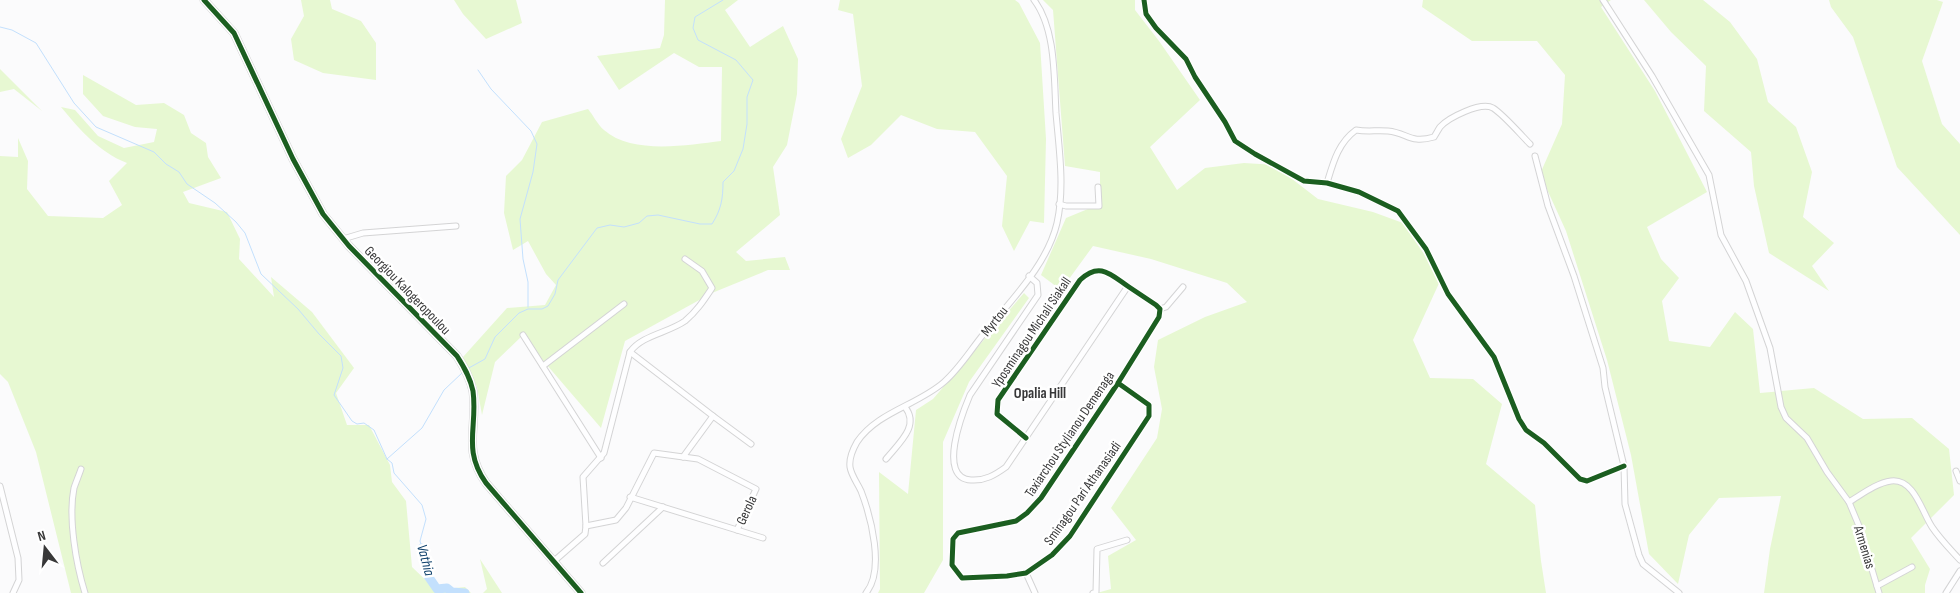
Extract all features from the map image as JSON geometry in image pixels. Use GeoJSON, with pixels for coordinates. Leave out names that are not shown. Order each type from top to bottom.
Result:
{"type":"FeatureCollection","features":[{"type":"Feature","properties":{"kind":"street","name":"Georgiou Kalogeropoulou"},"geometry":{"type":"LineString","coordinates":[[204,0],[234,33],[323,214],[343,239],[457,356],[465,368],[473,396],[472,453],[477,469],[552,562],[581,593]]}},
{"type":"Feature","properties":{"kind":"street","name":"Myrtou"},"geometry":{"type":"LineString","coordinates":[[866,593],[871,586],[875,569],[873,536],[861,492],[850,467],[852,452],[858,441],[870,428],[944,383],[1030,276],[1048,245],[1057,223],[1061,186],[1053,64],[1044,16],[1034,0]]}},
{"type":"Feature","properties":{"kind":"street"},"geometry":{"type":"LineString","coordinates":[[1144,0],[1146,14],[1156,28],[1186,59],[1195,77],[1225,122],[1235,141],[1254,154],[1304,181],[1327,182],[1359,192],[1398,211],[1426,249],[1448,294],[1494,357],[1519,419],[1526,430],[1544,443],[1580,479],[1587,481],[1624,466]]}},
{"type":"Feature","properties":{"kind":"street","name":"Armenias"},"geometry":{"type":"LineString","coordinates":[[1603,0],[1652,76],[1709,175],[1721,235],[1746,281],[1770,348],[1781,407],[1786,418],[1807,438],[1827,472],[1849,502],[1859,526],[1879,593]]}},
{"type":"Feature","properties":{"kind":"street"},"geometry":{"type":"LineString","coordinates":[[1327,182],[1335,156],[1350,134],[1356,130],[1370,132],[1388,131],[1421,141],[1434,137],[1440,127],[1448,121],[1474,108],[1483,106],[1492,108],[1530,144]]}},
{"type":"Feature","properties":{"kind":"street"},"geometry":{"type":"LineString","coordinates":[[1535,156],[1548,206],[1574,276],[1604,368],[1605,387],[1624,466],[1625,504],[1639,555],[1643,564],[1679,593]]}},
{"type":"Feature","properties":{"kind":"street"},"geometry":{"type":"LineString","coordinates":[[1059,204],[1066,206],[1099,206],[1098,187]]}},
{"type":"Feature","properties":{"kind":"street"},"geometry":{"type":"LineString","coordinates":[[343,239],[362,233],[456,226]]}},
{"type":"Feature","properties":{"kind":"street"},"geometry":{"type":"LineString","coordinates":[[552,562],[583,537],[586,526],[582,480],[584,473],[604,453],[630,352],[638,344],[684,322],[702,305],[712,288],[702,271],[685,259]]}},
{"type":"Feature","properties":{"kind":"street","name":"Yposminagou Michali Siakall"},"geometry":{"type":"LineString","coordinates":[[1026,438],[997,414],[998,400],[1080,280],[1087,273],[1098,270],[1109,273],[1128,286]]}},
{"type":"Feature","properties":{"kind":"street"},"geometry":{"type":"LineString","coordinates":[[1030,276],[1037,284],[1038,295],[970,395],[963,412],[955,445],[953,463],[958,475],[964,480],[978,480],[995,476],[1006,467],[1128,286],[1160,309],[1166,307],[1183,288]]}},
{"type":"Feature","properties":{"kind":"street"},"geometry":{"type":"LineString","coordinates":[[543,366],[624,304]]}},
{"type":"Feature","properties":{"kind":"street","name":"Taxiarchou Stylianou Demenaga"},"geometry":{"type":"LineString","coordinates":[[952,565],[952,539],[958,532],[1016,521],[1027,513],[1041,498],[1159,317],[1160,309]]}},
{"type":"Feature","properties":{"kind":"street"},"geometry":{"type":"LineString","coordinates":[[523,334],[600,458]]}},
{"type":"Feature","properties":{"kind":"street"},"geometry":{"type":"LineString","coordinates":[[630,352],[750,444]]}},
{"type":"Feature","properties":{"kind":"street","name":"Sminagou Pari Athanasiadi"},"geometry":{"type":"LineString","coordinates":[[952,565],[962,578],[1007,576],[1026,573],[1052,556],[1070,536],[1149,416],[1149,405],[1118,382]]}},
{"type":"Feature","properties":{"kind":"street"},"geometry":{"type":"LineString","coordinates":[[886,459],[912,423],[910,414],[905,406]]}},
{"type":"Feature","properties":{"kind":"street"},"geometry":{"type":"LineString","coordinates":[[586,526],[616,520],[626,508],[654,453],[683,457],[713,416]]}},
{"type":"Feature","properties":{"kind":"street","name":"Gerola"},"geometry":{"type":"LineString","coordinates":[[683,457],[698,459],[756,489],[736,530]]}},
{"type":"Feature","properties":{"kind":"street"},"geometry":{"type":"LineString","coordinates":[[81,469],[74,487],[72,510],[76,547],[85,593]]}},
{"type":"Feature","properties":{"kind":"street"},"geometry":{"type":"LineString","coordinates":[[1956,471],[1960,481]]}},
{"type":"Feature","properties":{"kind":"street"},"geometry":{"type":"LineString","coordinates":[[1849,502],[1873,487],[1890,481],[1901,482],[1914,494],[1932,527],[1960,560]]}},
{"type":"Feature","properties":{"kind":"street"},"geometry":{"type":"LineString","coordinates":[[0,486],[18,558],[19,580],[13,593]]}},
{"type":"Feature","properties":{"kind":"street"},"geometry":{"type":"LineString","coordinates":[[630,497],[763,538]]}},
{"type":"Feature","properties":{"kind":"street"},"geometry":{"type":"LineString","coordinates":[[603,563],[663,507]]}},
{"type":"Feature","properties":{"kind":"street"},"geometry":{"type":"LineString","coordinates":[[1093,593],[1096,592],[1097,549],[1127,540]]}},
{"type":"Feature","properties":{"kind":"street"},"geometry":{"type":"LineString","coordinates":[[1877,586],[1912,567]]}},
{"type":"Feature","properties":{"kind":"street"},"geometry":{"type":"LineString","coordinates":[[1946,593],[1960,571]]}},
{"type":"Feature","properties":{"kind":"street"},"geometry":{"type":"LineString","coordinates":[[1026,573],[1035,593]]}},
{"type":"Feature","properties":{"kind":"green space"},"geometry":{"type":"Polygon","coordinates":[[[301,0],[330,0],[332,9],[361,21],[376,43],[376,80],[323,73],[294,60],[291,39],[304,16],[301,0]]]}},
{"type":"Feature","properties":{"kind":"green space"},"geometry":{"type":"Polygon","coordinates":[[[454,0],[516,0],[522,23],[486,39],[463,14],[454,0]]]}},
{"type":"Feature","properties":{"kind":"green space"},"geometry":{"type":"Polygon","coordinates":[[[665,0],[738,0],[725,10],[750,47],[783,26],[798,59],[797,94],[787,145],[773,167],[780,215],[736,252],[746,261],[785,257],[790,270],[768,270],[712,293],[625,341],[601,428],[522,336],[495,362],[482,415],[477,387],[463,357],[507,308],[545,305],[556,285],[546,274],[528,241],[513,250],[504,213],[506,176],[522,160],[542,122],[588,109],[604,130],[616,138],[629,143],[645,146],[677,146],[721,141],[722,67],[699,67],[674,53],[619,90],[597,56],[660,48],[664,35],[665,0]]]}},
{"type":"Feature","properties":{"kind":"green space"},"geometry":{"type":"Polygon","coordinates":[[[840,0],[1015,0],[1019,3],[1040,43],[1046,139],[1044,223],[1030,221],[1014,251],[1002,226],[1007,176],[975,132],[937,129],[901,115],[871,145],[848,158],[841,139],[862,86],[853,14],[838,10],[840,0]]]}},
{"type":"Feature","properties":{"kind":"green space"},"geometry":{"type":"Polygon","coordinates":[[[1043,0],[1135,0],[1135,10],[1200,100],[1150,147],[1177,190],[1205,168],[1244,163],[1274,165],[1318,199],[1373,212],[1403,223],[1441,279],[1413,340],[1430,378],[1473,379],[1502,404],[1486,464],[1535,505],[1546,593],[1097,593],[1111,589],[1108,556],[1136,540],[1111,508],[1157,438],[1162,409],[1154,367],[1158,340],[1205,317],[1247,302],[1227,283],[1151,259],[1093,246],[1061,290],[1041,275],[1066,218],[1100,204],[1100,172],[1065,166],[1053,10],[1043,0]]]}},
{"type":"Feature","properties":{"kind":"green space"},"geometry":{"type":"Polygon","coordinates":[[[1423,0],[1611,0],[1601,7],[1655,91],[1707,192],[1647,227],[1661,259],[1679,278],[1662,301],[1669,341],[1710,347],[1735,312],[1753,329],[1760,393],[1814,388],[1863,419],[1912,418],[1949,449],[1954,495],[1911,538],[1930,569],[1925,585],[1925,593],[1764,593],[1770,549],[1781,496],[1719,498],[1689,535],[1678,584],[1649,554],[1631,455],[1607,360],[1566,231],[1540,174],[1562,124],[1565,75],[1537,41],[1472,41],[1422,7],[1423,0]]]}},
{"type":"Feature","properties":{"kind":"green space"},"geometry":{"type":"Polygon","coordinates":[[[1644,0],[1703,0],[1730,22],[1757,59],[1768,102],[1796,127],[1812,172],[1803,217],[1834,243],[1812,266],[1829,291],[1769,253],[1754,186],[1751,152],[1704,111],[1706,66],[1671,32],[1644,0]]]}},
{"type":"Feature","properties":{"kind":"green space"},"geometry":{"type":"Polygon","coordinates":[[[1829,0],[1937,0],[1943,2],[1922,61],[1942,124],[1960,144],[1960,235],[1897,167],[1853,37],[1831,7],[1829,0]]]}},
{"type":"Feature","properties":{"kind":"green space"},"geometry":{"type":"Polygon","coordinates":[[[0,69],[42,111],[14,89],[0,92],[0,69]]]}},
{"type":"Feature","properties":{"kind":"green space"},"geometry":{"type":"Polygon","coordinates":[[[83,75],[136,105],[164,103],[184,115],[191,133],[206,143],[208,157],[221,178],[183,192],[189,203],[227,212],[240,239],[239,259],[274,297],[271,277],[312,312],[354,368],[336,393],[347,425],[369,425],[390,465],[392,482],[406,501],[412,567],[436,590],[465,587],[471,593],[71,593],[36,452],[8,382],[0,374],[0,156],[18,157],[18,138],[28,161],[27,189],[48,216],[103,218],[122,205],[109,181],[127,163],[99,147],[61,107],[75,110],[98,136],[124,148],[154,142],[157,129],[135,127],[103,116],[83,94],[83,75]]]}},
{"type":"Feature","properties":{"kind":"green space"},"geometry":{"type":"Polygon","coordinates":[[[1024,293],[1029,298],[969,382],[943,442],[943,560],[924,593],[878,593],[880,589],[879,472],[908,494],[916,410],[933,399],[1024,293]]]}},
{"type":"Feature","properties":{"kind":"green space"},"geometry":{"type":"Polygon","coordinates":[[[480,559],[502,593],[483,593],[487,589],[480,559]]]}},
{"type":"Feature","properties":{"kind":"waterway"},"geometry":{"type":"LineString","coordinates":[[467,369],[485,359],[495,337],[519,313],[528,309],[542,309],[548,306],[555,294],[558,280],[597,228],[610,225],[624,227],[639,223],[647,216],[658,215],[700,224],[712,224],[721,204],[723,182],[734,171],[743,149],[747,124],[747,97],[753,80],[736,60],[698,40],[693,28],[695,17],[723,0]]}},
{"type":"Feature","properties":{"kind":"waterway"},"geometry":{"type":"LineString","coordinates":[[0,27],[12,30],[36,43],[74,103],[96,127],[154,152],[166,164],[179,172],[187,184],[215,203],[245,233],[261,274],[298,309],[341,356],[343,368],[334,395],[352,421],[357,424],[364,423],[374,430],[387,459],[392,463],[394,473],[422,505],[426,519],[420,541],[422,548]]}},
{"type":"Feature","properties":{"kind":"waterway"},"geometry":{"type":"LineString","coordinates":[[478,70],[491,89],[531,131],[537,144],[533,172],[520,219],[523,259],[528,282],[528,307]]}},
{"type":"Feature","properties":{"kind":"waterway"},"geometry":{"type":"LineString","coordinates":[[387,459],[422,428],[444,390],[462,373]]}},
{"type":"Feature","properties":{"kind":"waterway","name":"Vathia"},"geometry":{"type":"LineString","coordinates":[[422,548],[428,576],[437,589],[447,588],[452,592],[465,593]]}},
{"type":"Feature","properties":{"kind":"cycle path"},"geometry":{"type":"LineString","coordinates":[[204,0],[234,33],[293,159],[323,214],[349,246],[457,356],[466,372],[473,391],[472,438],[479,471],[486,483],[581,593]]}},
{"type":"Feature","properties":{"kind":"cycle path"},"geometry":{"type":"LineString","coordinates":[[1144,0],[1146,14],[1156,28],[1186,59],[1195,77],[1225,122],[1235,141],[1304,181],[1327,183],[1359,192],[1398,211],[1426,249],[1448,294],[1494,357],[1519,419],[1526,430],[1544,443],[1580,479],[1587,481],[1624,466]]}},
{"type":"Feature","properties":{"kind":"cycle path"},"geometry":{"type":"LineString","coordinates":[[1026,438],[997,414],[998,400],[1080,280],[1094,271],[1105,272],[1117,278],[1160,309],[1159,317],[1118,383],[1041,498],[1027,513],[1016,521],[958,533],[953,539],[952,565],[962,578],[1007,576],[1026,573],[1052,555],[1070,536],[1149,416],[1149,405],[1118,383]]}},
{"type":"Feature","properties":{"kind":"district","name":"Opalia Hill"},"geometry":{"type":"Point","coordinates":[1040,393]}}]}
